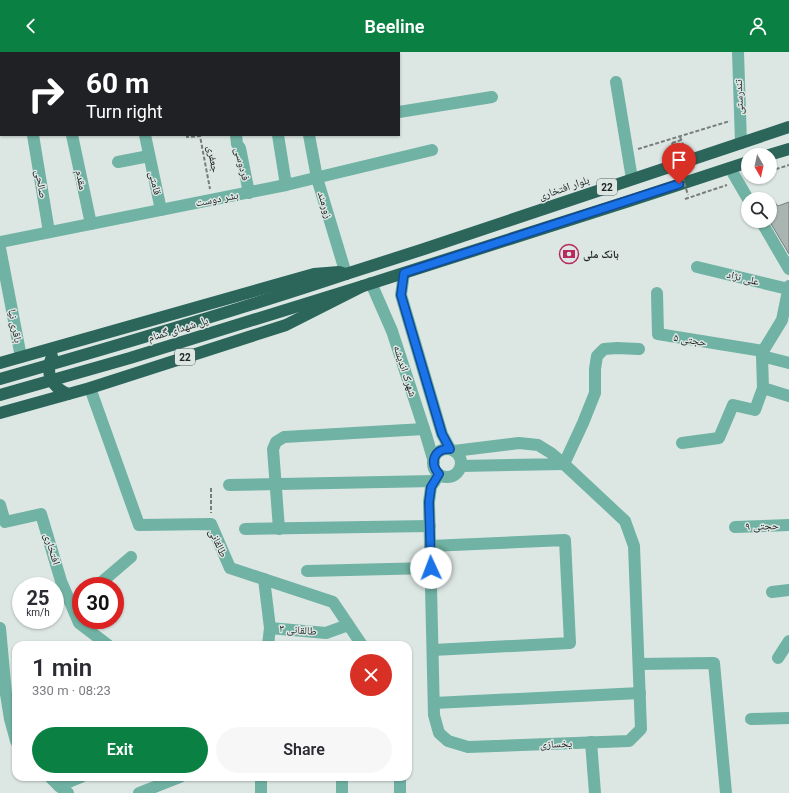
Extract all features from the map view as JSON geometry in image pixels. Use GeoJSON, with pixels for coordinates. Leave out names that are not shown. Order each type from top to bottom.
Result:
{"type":"FeatureCollection","features":[{"type":"Feature","properties":{"kind":"highway","name":"بلوار افتخاری"},"geometry":{"type":"LineString","coordinates":[[346,274],[789,127]]}},
{"type":"Feature","properties":{"kind":"highway"},"geometry":{"type":"LineString","coordinates":[[777,153],[789,149]]}},
{"type":"Feature","properties":{"kind":"highway","name":"22"},"geometry":{"type":"LineString","coordinates":[[0,413],[90,388],[286,324],[367,284],[741,164]]}},
{"type":"Feature","properties":{"kind":"highway","name":"22"},"geometry":{"type":"LineString","coordinates":[[0,363],[314,274],[339,272],[346,274]]}},
{"type":"Feature","properties":{"kind":"highway","name":"پل شهدای گمنام"},"geometry":{"type":"LineString","coordinates":[[0,379],[272,298],[346,274]]}},
{"type":"Feature","properties":{"kind":"highway","name":"پل شهدای گمنام"},"geometry":{"type":"LineString","coordinates":[[0,395],[137,356],[367,284]]}},
{"type":"Feature","properties":{"kind":"highway"},"geometry":{"type":"LineString","coordinates":[[62,345],[52,355],[49,368],[54,384],[63,392],[68,394]]}},
{"type":"Feature","properties":{"kind":"street","name":"تندرستی"},"geometry":{"type":"LineString","coordinates":[[738,52],[741,142]]}},
{"type":"Feature","properties":{"kind":"street"},"geometry":{"type":"LineString","coordinates":[[616,82],[632,179]]}},
{"type":"Feature","properties":{"kind":"street"},"geometry":{"type":"LineString","coordinates":[[400,112],[492,96]]}},
{"type":"Feature","properties":{"kind":"street","name":"صالحی"},"geometry":{"type":"LineString","coordinates":[[33,136],[49,232]]}},
{"type":"Feature","properties":{"kind":"street","name":"مقدم"},"geometry":{"type":"LineString","coordinates":[[72,136],[91,224]]}},
{"type":"Feature","properties":{"kind":"street","name":"قامتی"},"geometry":{"type":"LineString","coordinates":[[145,136],[161,210]]}},
{"type":"Feature","properties":{"kind":"street","name":"فردوسی"},"geometry":{"type":"LineString","coordinates":[[236,136],[249,193]]}},
{"type":"Feature","properties":{"kind":"street"},"geometry":{"type":"LineString","coordinates":[[278,136],[286,185]]}},
{"type":"Feature","properties":{"kind":"street","name":"زورمند"},"geometry":{"type":"LineString","coordinates":[[309,136],[317,178],[346,274]]}},
{"type":"Feature","properties":{"kind":"street","name":"بشر دوست"},"geometry":{"type":"LineString","coordinates":[[0,242],[249,193],[432,150]]}},
{"type":"Feature","properties":{"kind":"street","name":"قامتی"},"geometry":{"type":"LineString","coordinates":[[118,162],[149,156]]}},
{"type":"Feature","properties":{"kind":"street"},"geometry":{"type":"LineString","coordinates":[[730,168],[744,192]]}},
{"type":"Feature","properties":{"kind":"street"},"geometry":{"type":"LineString","coordinates":[[765,228],[789,269]]}},
{"type":"Feature","properties":{"kind":"street","name":"باقری نیا"},"geometry":{"type":"LineString","coordinates":[[0,248],[21,357]]}},
{"type":"Feature","properties":{"kind":"street","name":"علی نژاد"},"geometry":{"type":"LineString","coordinates":[[698,267],[789,288]]}},
{"type":"Feature","properties":{"kind":"street","name":"شهرک اندیشه"},"geometry":{"type":"LineString","coordinates":[[404,273],[401,295],[442,434],[452,450]]}},
{"type":"Feature","properties":{"kind":"street","name":"شهرک اندیشه"},"geometry":{"type":"LineString","coordinates":[[367,284],[392,331],[434,462]]}},
{"type":"Feature","properties":{"kind":"street"},"geometry":{"type":"LineString","coordinates":[[682,444],[719,438],[733,405],[755,410],[763,388],[763,354],[785,321],[789,288]]}},
{"type":"Feature","properties":{"kind":"street","name":"حجتی ۵"},"geometry":{"type":"LineString","coordinates":[[657,293],[658,334],[763,354]]}},
{"type":"Feature","properties":{"kind":"street"},"geometry":{"type":"LineString","coordinates":[[461,466],[564,464],[583,423],[594,392],[597,356],[604,349],[639,349]]}},
{"type":"Feature","properties":{"kind":"street"},"geometry":{"type":"LineString","coordinates":[[763,354],[789,363]]}},
{"type":"Feature","properties":{"kind":"street"},"geometry":{"type":"LineString","coordinates":[[410,386],[426,381]]}},
{"type":"Feature","properties":{"kind":"street","name":"طالقانی"},"geometry":{"type":"LineString","coordinates":[[90,388],[139,525],[211,524],[230,568],[332,602],[359,641]]}},
{"type":"Feature","properties":{"kind":"street"},"geometry":{"type":"LineString","coordinates":[[763,388],[789,396]]}},
{"type":"Feature","properties":{"kind":"street"},"geometry":{"type":"LineString","coordinates":[[279,529],[272,449],[276,442],[284,437],[424,429]]}},
{"type":"Feature","properties":{"kind":"street","name":"یخسازی"},"geometry":{"type":"LineString","coordinates":[[437,478],[431,487],[429,502],[434,715],[439,733],[448,741],[468,748],[629,741],[641,729],[634,546],[625,521],[564,464],[551,453],[538,445],[519,443],[452,450]]}},
{"type":"Feature","properties":{"kind":"street"},"geometry":{"type":"LineString","coordinates":[[229,485],[437,478],[453,475],[459,470],[461,461],[458,453],[446,449],[437,453],[434,466],[437,478]]}},
{"type":"Feature","properties":{"kind":"street","name":"افتخاری"},"geometry":{"type":"LineString","coordinates":[[0,505],[4,522],[40,514],[61,581],[72,596]]}},
{"type":"Feature","properties":{"kind":"street","name":"حجتی ۹"},"geometry":{"type":"LineString","coordinates":[[735,527],[789,525]]}},
{"type":"Feature","properties":{"kind":"street"},"geometry":{"type":"LineString","coordinates":[[245,529],[430,526]]}},
{"type":"Feature","properties":{"kind":"street"},"geometry":{"type":"LineString","coordinates":[[430,546],[565,540],[570,642],[433,650]]}},
{"type":"Feature","properties":{"kind":"street"},"geometry":{"type":"LineString","coordinates":[[108,577],[131,557]]}},
{"type":"Feature","properties":{"kind":"street"},"geometry":{"type":"LineString","coordinates":[[307,571],[431,568]]}},
{"type":"Feature","properties":{"kind":"street"},"geometry":{"type":"LineString","coordinates":[[264,579],[270,628],[268,641]]}},
{"type":"Feature","properties":{"kind":"street"},"geometry":{"type":"LineString","coordinates":[[772,592],[789,590]]}},
{"type":"Feature","properties":{"kind":"street","name":"طالقانی ۳"},"geometry":{"type":"LineString","coordinates":[[270,628],[326,633],[348,625]]}},
{"type":"Feature","properties":{"kind":"street"},"geometry":{"type":"LineString","coordinates":[[0,628],[6,694],[12,726]]}},
{"type":"Feature","properties":{"kind":"street","name":"افتخاری"},"geometry":{"type":"LineString","coordinates":[[87,629],[103,641]]}},
{"type":"Feature","properties":{"kind":"street"},"geometry":{"type":"LineString","coordinates":[[778,658],[789,641]]}},
{"type":"Feature","properties":{"kind":"street"},"geometry":{"type":"LineString","coordinates":[[639,664],[714,662],[726,793]]}},
{"type":"Feature","properties":{"kind":"street"},"geometry":{"type":"LineString","coordinates":[[434,703],[640,693]]}},
{"type":"Feature","properties":{"kind":"street"},"geometry":{"type":"LineString","coordinates":[[751,719],[789,718]]}},
{"type":"Feature","properties":{"kind":"street"},"geometry":{"type":"LineString","coordinates":[[591,742],[595,793]]}},
{"type":"Feature","properties":{"kind":"street"},"geometry":{"type":"LineString","coordinates":[[54,781],[64,790],[76,781]]}},
{"type":"Feature","properties":{"kind":"street"},"geometry":{"type":"LineString","coordinates":[[139,793],[170,781]]}},
{"type":"Feature","properties":{"kind":"street"},"geometry":{"type":"LineString","coordinates":[[261,781],[261,793]]}},
{"type":"Feature","properties":{"kind":"street"},"geometry":{"type":"LineString","coordinates":[[342,781],[342,793]]}},
{"type":"Feature","properties":{"kind":"street"},"geometry":{"type":"LineString","coordinates":[[400,781],[400,793]]}},
{"type":"Feature","properties":{"kind":"path"},"geometry":{"type":"LineString","coordinates":[[627,153],[740,118]]}},
{"type":"Feature","properties":{"kind":"path","name":"جعفری"},"geometry":{"type":"LineString","coordinates":[[187,136],[200,136],[211,200]]}},
{"type":"Feature","properties":{"kind":"path"},"geometry":{"type":"LineString","coordinates":[[680,136],[681,140],[672,143],[688,195],[685,199],[738,182]]}},
{"type":"Feature","properties":{"kind":"path"},"geometry":{"type":"LineString","coordinates":[[777,169],[789,165]]}},
{"type":"Feature","properties":{"kind":"path"},"geometry":{"type":"LineString","coordinates":[[211,488],[211,524]]}},
{"type":"Feature","properties":{"kind":"building"},"geometry":{"type":"Polygon","coordinates":[[[789,202],[789,254],[774,228],[777,228],[777,205],[778,206],[789,202]]]}},
{"type":"Feature","properties":{"kind":"place","name":"بانک ملی"},"geometry":{"type":"Point","coordinates":[569,254]}},
{"type":"Feature","properties":{"kind":"route"},"geometry":{"type":"LineString","coordinates":[[431,568],[429,502],[431,487],[439,474],[434,466],[434,462],[437,453],[441,450],[450,449],[442,434],[401,295],[404,273],[679,184]]}}]}
